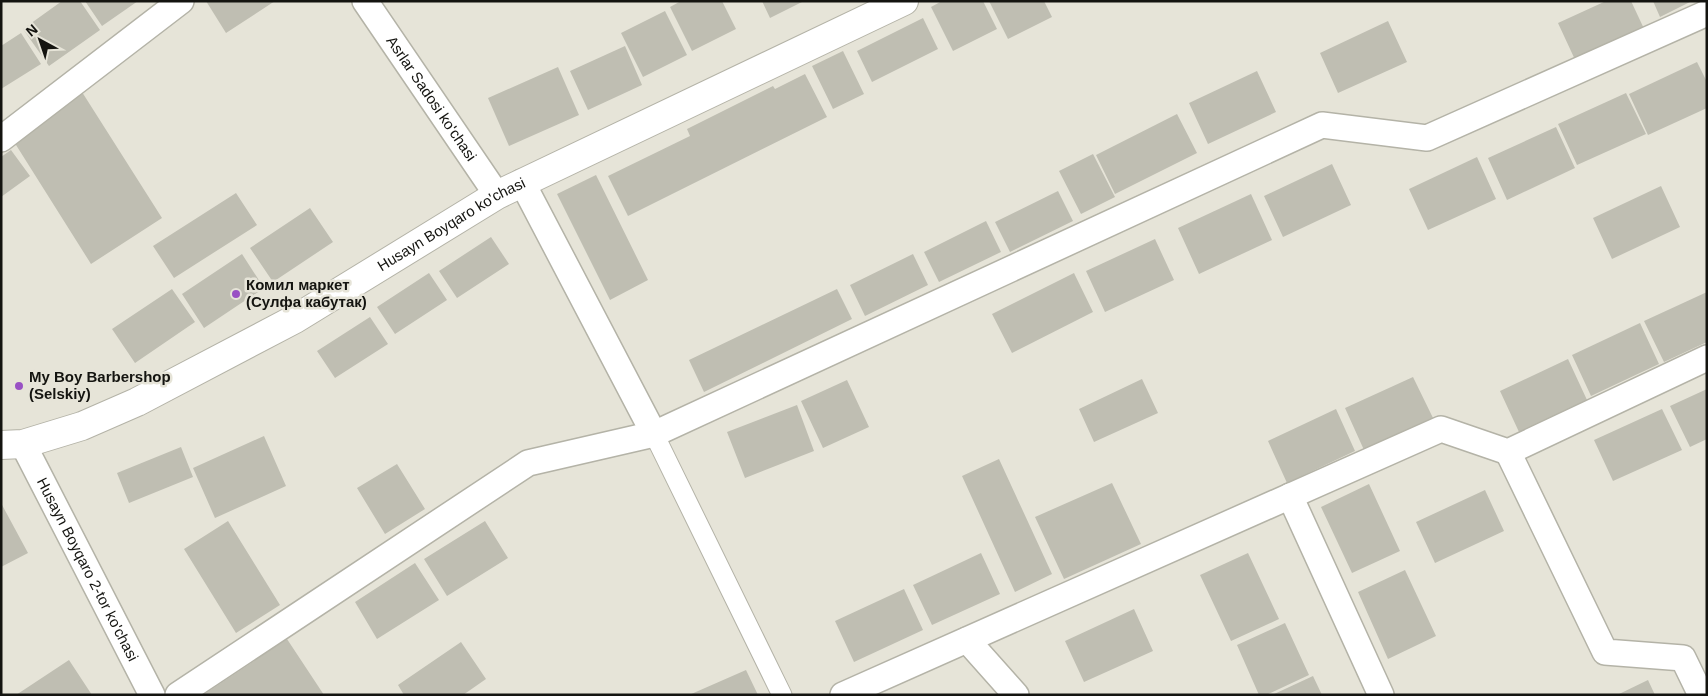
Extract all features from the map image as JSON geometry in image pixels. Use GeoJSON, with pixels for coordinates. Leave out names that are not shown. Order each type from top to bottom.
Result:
{"type":"FeatureCollection","features":[{"type":"Feature","properties":{"kind":"main road","name":"Husayn Boyqaro ko'chasi"},"geometry":{"type":"LineString","coordinates":[[12,444],[82,426],[137,402],[295,319],[497,195],[904,1]]}},
{"type":"Feature","properties":{"kind":"street"},"geometry":{"type":"LineString","coordinates":[[2,136],[181,1]]}},
{"type":"Feature","properties":{"kind":"street","name":"Asrlar Sadosi ko'chasi"},"geometry":{"type":"LineString","coordinates":[[365,1],[497,195]]}},
{"type":"Feature","properties":{"kind":"street"},"geometry":{"type":"LineString","coordinates":[[178,695],[528,463],[654,434],[1322,125],[1427,138],[1707,13]]}},
{"type":"Feature","properties":{"kind":"street"},"geometry":{"type":"LineString","coordinates":[[522,182],[654,434],[782,695]]}},
{"type":"Feature","properties":{"kind":"street"},"geometry":{"type":"LineString","coordinates":[[843,695],[1440,430],[1508,452],[1707,358]]}},
{"type":"Feature","properties":{"kind":"street","name":"Husayn Boyqaro 2-tor ko'chasi"},"geometry":{"type":"LineString","coordinates":[[12,444],[152,695]]}},
{"type":"Feature","properties":{"kind":"street"},"geometry":{"type":"LineString","coordinates":[[1508,452],[1605,652],[1683,658],[1701,695]]}},
{"type":"Feature","properties":{"kind":"street"},"geometry":{"type":"LineString","coordinates":[[1290,496],[1381,695]]}},
{"type":"Feature","properties":{"kind":"street"},"geometry":{"type":"LineString","coordinates":[[967,640],[1016,695]]}},
{"type":"Feature","properties":{"kind":"building"},"geometry":{"type":"Polygon","coordinates":[[[62,1],[80,1],[100,30],[49,66],[23,29],[62,1]]]}},
{"type":"Feature","properties":{"kind":"building"},"geometry":{"type":"Polygon","coordinates":[[[85,1],[138,1],[102,26],[85,1]]]}},
{"type":"Feature","properties":{"kind":"building"},"geometry":{"type":"Polygon","coordinates":[[[206,1],[275,1],[226,33],[206,1]]]}},
{"type":"Feature","properties":{"kind":"building"},"geometry":{"type":"Polygon","coordinates":[[[681,1],[722,1],[736,29],[692,51],[670,7],[681,1]]]}},
{"type":"Feature","properties":{"kind":"building"},"geometry":{"type":"Polygon","coordinates":[[[762,1],[804,1],[770,18],[762,1]]]}},
{"type":"Feature","properties":{"kind":"building"},"geometry":{"type":"Polygon","coordinates":[[[942,1],[983,1],[997,29],[953,51],[931,7],[942,1]]]}},
{"type":"Feature","properties":{"kind":"building"},"geometry":{"type":"Polygon","coordinates":[[[989,1],[1044,1],[1052,17],[1008,39],[989,1]]]}},
{"type":"Feature","properties":{"kind":"building"},"geometry":{"type":"Polygon","coordinates":[[[1606,1],[1631,1],[1646,33],[1577,64],[1558,23],[1606,1]]]}},
{"type":"Feature","properties":{"kind":"building"},"geometry":{"type":"Polygon","coordinates":[[[1653,1],[1692,1],[1660,17],[1653,1]]]}},
{"type":"Feature","properties":{"kind":"building"},"geometry":{"type":"Polygon","coordinates":[[[665,11],[687,55],[643,77],[621,33],[665,11]]]}},
{"type":"Feature","properties":{"kind":"building"},"geometry":{"type":"Polygon","coordinates":[[[923,18],[938,49],[872,82],[857,51],[923,18]]]}},
{"type":"Feature","properties":{"kind":"building"},"geometry":{"type":"Polygon","coordinates":[[[1388,21],[1407,62],[1338,93],[1320,53],[1388,21]]]}},
{"type":"Feature","properties":{"kind":"building"},"geometry":{"type":"Polygon","coordinates":[[[21,33],[41,64],[1,89],[1,46],[21,33]]]}},
{"type":"Feature","properties":{"kind":"building"},"geometry":{"type":"Polygon","coordinates":[[[625,46],[642,85],[588,110],[570,71],[625,46]]]}},
{"type":"Feature","properties":{"kind":"building"},"geometry":{"type":"Polygon","coordinates":[[[843,51],[864,94],[833,109],[812,66],[843,51]]]}},
{"type":"Feature","properties":{"kind":"building"},"geometry":{"type":"Polygon","coordinates":[[[1697,62],[1707,82],[1707,108],[1648,135],[1629,94],[1697,62]]]}},
{"type":"Feature","properties":{"kind":"building"},"geometry":{"type":"Polygon","coordinates":[[[558,67],[579,115],[509,146],[488,98],[558,67]]]}},
{"type":"Feature","properties":{"kind":"building"},"geometry":{"type":"Polygon","coordinates":[[[1257,71],[1276,112],[1208,144],[1189,103],[1257,71]]]}},
{"type":"Feature","properties":{"kind":"building"},"geometry":{"type":"Polygon","coordinates":[[[805,74],[827,117],[628,216],[608,176],[690,136],[687,129],[773,86],[775,89],[805,74]]]}},
{"type":"Feature","properties":{"kind":"building"},"geometry":{"type":"Polygon","coordinates":[[[82,92],[162,218],[91,264],[11,137],[82,92]]]}},
{"type":"Feature","properties":{"kind":"building"},"geometry":{"type":"Polygon","coordinates":[[[1626,93],[1646,134],[1577,165],[1558,124],[1626,93]]]}},
{"type":"Feature","properties":{"kind":"building"},"geometry":{"type":"Polygon","coordinates":[[[1177,114],[1197,153],[1115,194],[1096,155],[1177,114]]]}},
{"type":"Feature","properties":{"kind":"building"},"geometry":{"type":"Polygon","coordinates":[[[1556,127],[1575,168],[1507,200],[1488,158],[1556,127]]]}},
{"type":"Feature","properties":{"kind":"building"},"geometry":{"type":"Polygon","coordinates":[[[11,150],[30,176],[1,197],[1,157],[11,150]]]}},
{"type":"Feature","properties":{"kind":"building"},"geometry":{"type":"Polygon","coordinates":[[[1093,154],[1115,197],[1081,214],[1059,171],[1093,154]]]}},
{"type":"Feature","properties":{"kind":"building"},"geometry":{"type":"Polygon","coordinates":[[[1477,157],[1496,199],[1428,230],[1409,189],[1477,157]]]}},
{"type":"Feature","properties":{"kind":"building"},"geometry":{"type":"Polygon","coordinates":[[[1332,164],[1351,205],[1283,237],[1264,196],[1332,164]]]}},
{"type":"Feature","properties":{"kind":"building"},"geometry":{"type":"Polygon","coordinates":[[[596,175],[648,280],[610,300],[557,194],[596,175]]]}},
{"type":"Feature","properties":{"kind":"building"},"geometry":{"type":"Polygon","coordinates":[[[1661,186],[1680,227],[1612,259],[1593,218],[1661,186]]]}},
{"type":"Feature","properties":{"kind":"building"},"geometry":{"type":"Polygon","coordinates":[[[1058,191],[1073,221],[1010,252],[995,222],[1058,191]]]}},
{"type":"Feature","properties":{"kind":"building"},"geometry":{"type":"Polygon","coordinates":[[[236,193],[257,225],[174,278],[153,246],[236,193]]]}},
{"type":"Feature","properties":{"kind":"building"},"geometry":{"type":"Polygon","coordinates":[[[1251,194],[1272,240],[1199,274],[1178,228],[1251,194]]]}},
{"type":"Feature","properties":{"kind":"building"},"geometry":{"type":"Polygon","coordinates":[[[310,208],[333,242],[273,282],[250,248],[310,208]]]}},
{"type":"Feature","properties":{"kind":"building"},"geometry":{"type":"Polygon","coordinates":[[[986,221],[1001,252],[939,282],[924,252],[986,221]]]}},
{"type":"Feature","properties":{"kind":"building"},"geometry":{"type":"Polygon","coordinates":[[[491,237],[509,264],[457,298],[439,271],[491,237]]]}},
{"type":"Feature","properties":{"kind":"building"},"geometry":{"type":"Polygon","coordinates":[[[1155,239],[1174,280],[1105,312],[1086,271],[1155,239]]]}},
{"type":"Feature","properties":{"kind":"building"},"geometry":{"type":"Polygon","coordinates":[[[242,254],[264,288],[204,328],[182,294],[242,254]]]}},
{"type":"Feature","properties":{"kind":"building"},"geometry":{"type":"Polygon","coordinates":[[[913,254],[928,285],[865,316],[850,285],[913,254]]]}},
{"type":"Feature","properties":{"kind":"building"},"geometry":{"type":"Polygon","coordinates":[[[429,273],[447,300],[395,334],[377,307],[429,273]]]}},
{"type":"Feature","properties":{"kind":"building"},"geometry":{"type":"Polygon","coordinates":[[[1074,273],[1093,312],[1012,353],[992,314],[1074,273]]]}},
{"type":"Feature","properties":{"kind":"building"},"geometry":{"type":"Polygon","coordinates":[[[172,289],[195,322],[135,363],[112,329],[172,289]]]}},
{"type":"Feature","properties":{"kind":"building"},"geometry":{"type":"Polygon","coordinates":[[[837,289],[852,319],[704,392],[689,360],[837,289]]]}},
{"type":"Feature","properties":{"kind":"building"},"geometry":{"type":"Polygon","coordinates":[[[1707,292],[1707,342],[1664,362],[1644,321],[1707,292]]]}},
{"type":"Feature","properties":{"kind":"building"},"geometry":{"type":"Polygon","coordinates":[[[370,317],[388,344],[335,378],[317,351],[370,317]]]}},
{"type":"Feature","properties":{"kind":"building"},"geometry":{"type":"Polygon","coordinates":[[[1640,323],[1659,364],[1591,396],[1572,355],[1640,323]]]}},
{"type":"Feature","properties":{"kind":"building"},"geometry":{"type":"Polygon","coordinates":[[[1568,359],[1587,400],[1519,432],[1500,391],[1568,359]]]}},
{"type":"Feature","properties":{"kind":"building"},"geometry":{"type":"Polygon","coordinates":[[[1413,377],[1433,418],[1364,450],[1345,408],[1413,377]]]}},
{"type":"Feature","properties":{"kind":"building"},"geometry":{"type":"Polygon","coordinates":[[[1142,379],[1158,413],[1094,442],[1079,409],[1142,379]]]}},
{"type":"Feature","properties":{"kind":"building"},"geometry":{"type":"Polygon","coordinates":[[[847,380],[869,427],[823,448],[801,401],[847,380]]]}},
{"type":"Feature","properties":{"kind":"building"},"geometry":{"type":"Polygon","coordinates":[[[1707,389],[1707,439],[1690,447],[1670,406],[1707,389]]]}},
{"type":"Feature","properties":{"kind":"building"},"geometry":{"type":"Polygon","coordinates":[[[797,405],[814,451],[745,478],[727,432],[797,405]]]}},
{"type":"Feature","properties":{"kind":"building"},"geometry":{"type":"Polygon","coordinates":[[[1336,409],[1355,451],[1287,483],[1268,441],[1336,409]]]}},
{"type":"Feature","properties":{"kind":"building"},"geometry":{"type":"Polygon","coordinates":[[[1662,409],[1682,450],[1613,481],[1594,440],[1662,409]]]}},
{"type":"Feature","properties":{"kind":"building"},"geometry":{"type":"Polygon","coordinates":[[[264,436],[286,486],[215,518],[193,468],[264,436]]]}},
{"type":"Feature","properties":{"kind":"building"},"geometry":{"type":"Polygon","coordinates":[[[181,447],[193,477],[129,503],[117,473],[181,447]]]}},
{"type":"Feature","properties":{"kind":"building"},"geometry":{"type":"Polygon","coordinates":[[[999,459],[1052,574],[1015,592],[962,476],[999,459]]]}},
{"type":"Feature","properties":{"kind":"building"},"geometry":{"type":"Polygon","coordinates":[[[397,464],[425,509],[385,534],[357,488],[397,464]]]}},
{"type":"Feature","properties":{"kind":"building"},"geometry":{"type":"Polygon","coordinates":[[[1112,483],[1141,544],[1064,579],[1035,517],[1112,483]]]}},
{"type":"Feature","properties":{"kind":"building"},"geometry":{"type":"Polygon","coordinates":[[[1369,484],[1400,551],[1352,573],[1321,507],[1369,484]]]}},
{"type":"Feature","properties":{"kind":"building"},"geometry":{"type":"Polygon","coordinates":[[[1485,490],[1504,531],[1435,563],[1416,522],[1485,490]]]}},
{"type":"Feature","properties":{"kind":"building"},"geometry":{"type":"Polygon","coordinates":[[[1,503],[28,553],[1,567],[1,503]]]}},
{"type":"Feature","properties":{"kind":"building"},"geometry":{"type":"Polygon","coordinates":[[[228,521],[280,605],[236,633],[184,549],[228,521]]]}},
{"type":"Feature","properties":{"kind":"building"},"geometry":{"type":"Polygon","coordinates":[[[485,521],[508,558],[447,596],[424,559],[485,521]]]}},
{"type":"Feature","properties":{"kind":"building"},"geometry":{"type":"Polygon","coordinates":[[[981,553],[1000,594],[932,625],[913,585],[981,553]]]}},
{"type":"Feature","properties":{"kind":"building"},"geometry":{"type":"Polygon","coordinates":[[[1248,553],[1279,619],[1231,641],[1200,575],[1248,553]]]}},
{"type":"Feature","properties":{"kind":"building"},"geometry":{"type":"Polygon","coordinates":[[[415,563],[439,600],[377,639],[355,602],[415,563]]]}},
{"type":"Feature","properties":{"kind":"building"},"geometry":{"type":"Polygon","coordinates":[[[1405,570],[1436,636],[1388,659],[1358,592],[1405,570]]]}},
{"type":"Feature","properties":{"kind":"building"},"geometry":{"type":"Polygon","coordinates":[[[904,589],[923,630],[854,662],[835,621],[904,589]]]}},
{"type":"Feature","properties":{"kind":"building"},"geometry":{"type":"Polygon","coordinates":[[[1134,609],[1153,651],[1084,682],[1065,641],[1134,609]]]}},
{"type":"Feature","properties":{"kind":"building"},"geometry":{"type":"Polygon","coordinates":[[[1285,623],[1309,675],[1266,695],[1259,695],[1237,645],[1285,623]]]}},
{"type":"Feature","properties":{"kind":"building"},"geometry":{"type":"Polygon","coordinates":[[[287,639],[324,695],[203,695],[287,639]]]}},
{"type":"Feature","properties":{"kind":"building"},"geometry":{"type":"Polygon","coordinates":[[[461,642],[486,679],[463,695],[404,695],[398,685],[461,642]]]}},
{"type":"Feature","properties":{"kind":"building"},"geometry":{"type":"Polygon","coordinates":[[[69,660],[92,695],[16,695],[69,660]]]}},
{"type":"Feature","properties":{"kind":"building"},"geometry":{"type":"Polygon","coordinates":[[[746,670],[758,695],[689,695],[746,670]]]}},
{"type":"Feature","properties":{"kind":"building"},"geometry":{"type":"Polygon","coordinates":[[[1313,676],[1322,695],[1272,695],[1313,676]]]}},
{"type":"Feature","properties":{"kind":"building"},"geometry":{"type":"Polygon","coordinates":[[[1648,680],[1655,695],[1617,695],[1648,680]]]}},
{"type":"Feature","properties":{"kind":"place","name":"Комил маркет (Сулфа кабутак)"},"geometry":{"type":"Point","coordinates":[236,294]}},
{"type":"Feature","properties":{"kind":"place","name":"My Boy Barbershop (Selskiy)"},"geometry":{"type":"Point","coordinates":[19,386]}}]}
